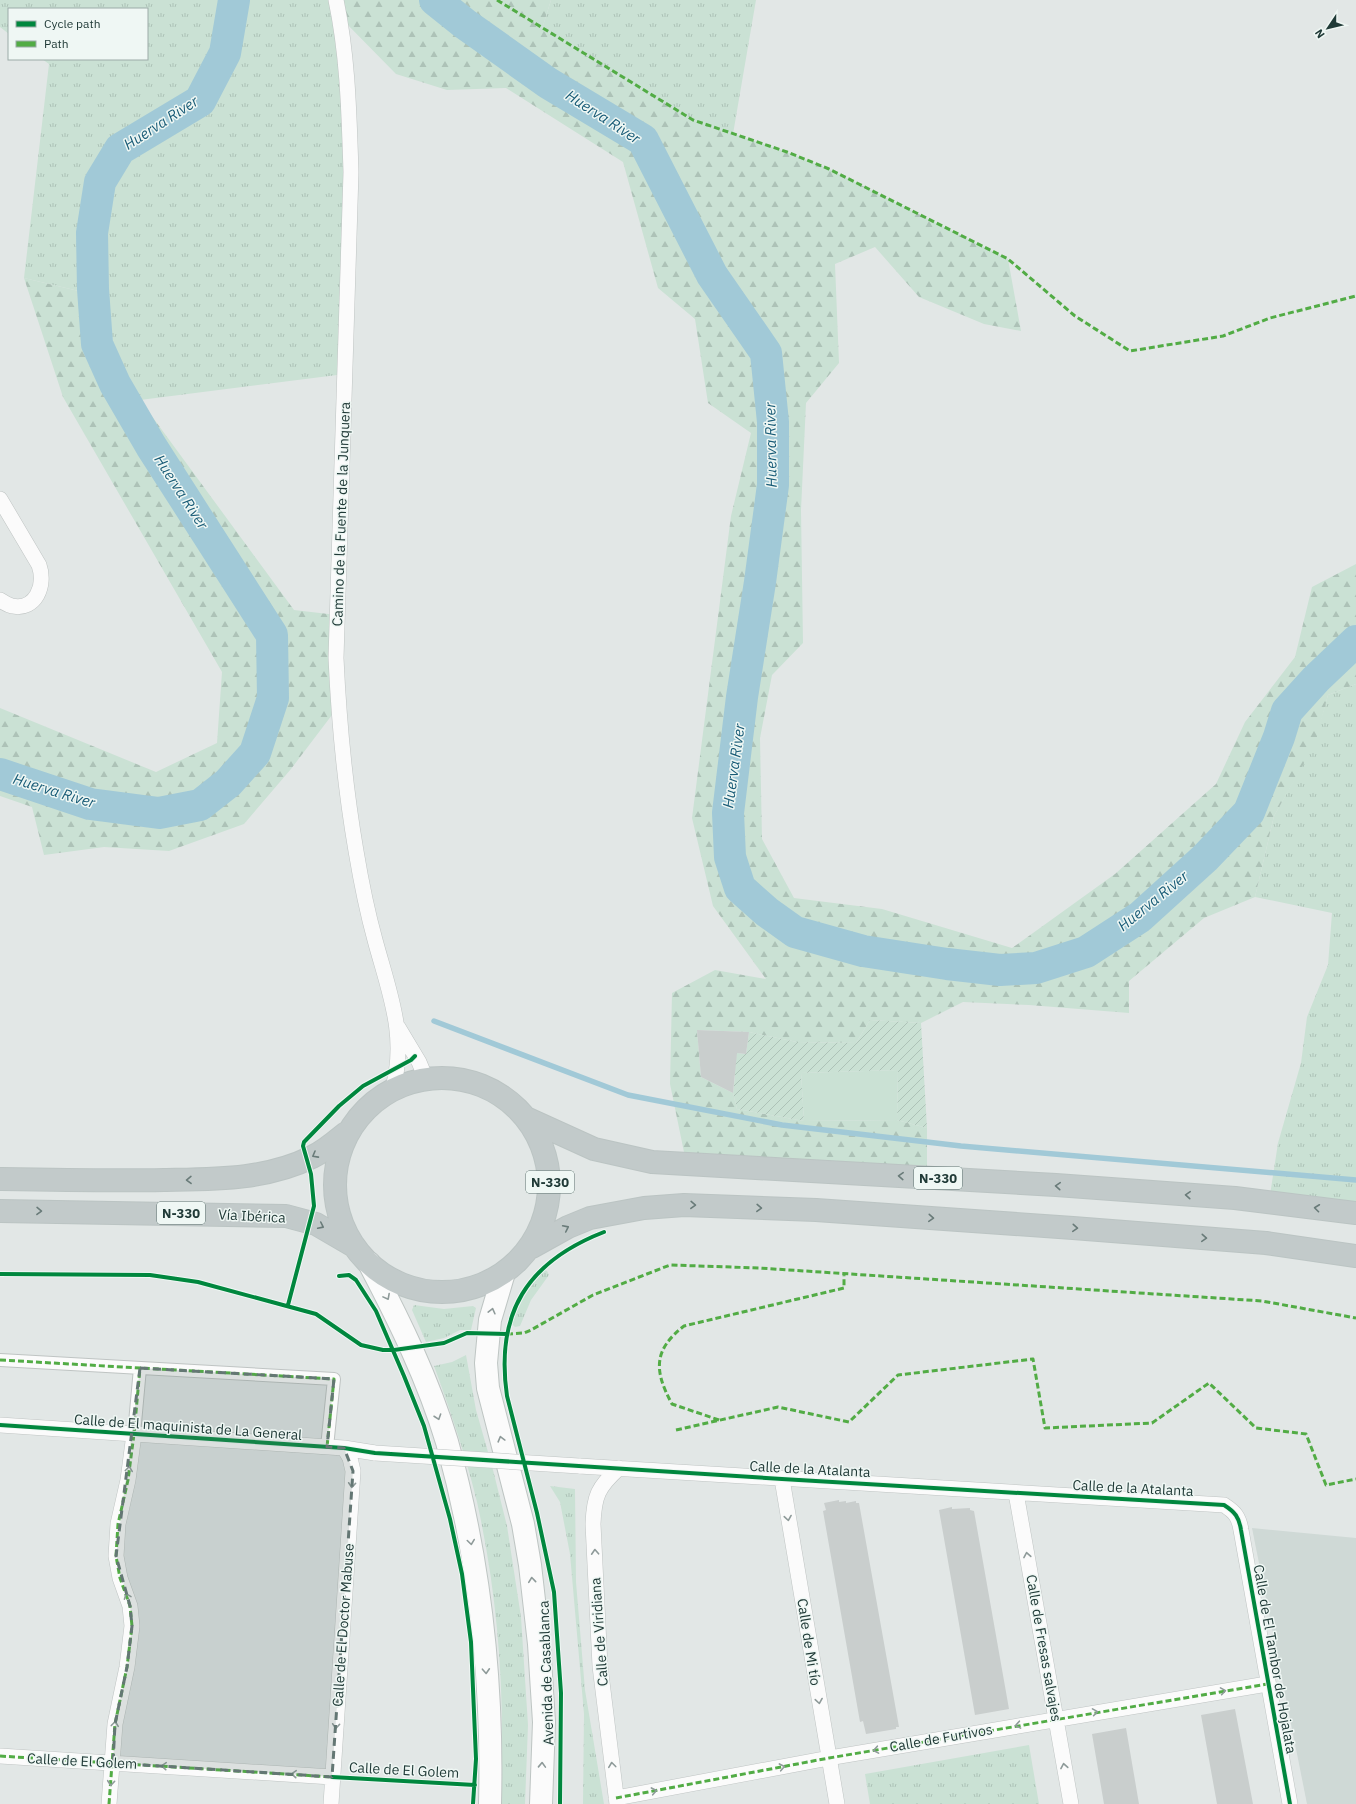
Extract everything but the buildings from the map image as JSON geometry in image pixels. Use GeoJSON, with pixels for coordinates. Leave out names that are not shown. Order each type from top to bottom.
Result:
{"type":"FeatureCollection","features":[{"type":"Feature","properties":{"kind":"highway","name":"N-330"},"geometry":{"type":"LineString","coordinates":[[0,1179],[157,1180],[233,1178],[258,1175],[314,1157],[346,1133],[362,1114],[392,1091],[426,1079],[444,1078],[475,1083],[497,1093],[528,1119],[594,1149],[652,1162],[1026,1184],[1227,1198],[1356,1213]]}},
{"type":"Feature","properties":{"kind":"highway","name":"N-330"},"geometry":{"type":"LineString","coordinates":[[346,1133],[336,1163],[334,1185],[336,1206],[343,1227],[354,1246],[383,1275],[403,1285],[425,1291],[447,1292],[472,1288],[503,1276],[515,1267],[532,1247],[542,1227],[549,1203],[550,1177],[545,1152],[528,1119]]}},
{"type":"Feature","properties":{"kind":"highway","name":"N-330"},"geometry":{"type":"LineString","coordinates":[[532,1247],[568,1227],[590,1218],[644,1208],[684,1205],[816,1210],[1120,1231],[1266,1243],[1356,1256]]}},
{"type":"Feature","properties":{"kind":"highway","name":"Vía Ibérica"},"geometry":{"type":"LineString","coordinates":[[0,1211],[286,1216],[316,1224],[354,1246]]}},
{"type":"Feature","properties":{"kind":"main road"},"geometry":{"type":"LineString","coordinates":[[369,1262],[408,1340],[431,1397],[446,1442],[469,1532],[485,1639],[491,1758],[490,1804]]}},
{"type":"Feature","properties":{"kind":"main road","name":"Avenida de Casablanca"},"geometry":{"type":"LineString","coordinates":[[503,1276],[493,1305],[488,1327],[486,1373],[497,1425],[522,1524],[530,1565],[539,1644],[544,1722],[541,1804]]}},
{"type":"Feature","properties":{"kind":"street","name":"Camino de la Fuente de la Junquera"},"geometry":{"type":"LineString","coordinates":[[336,0],[349,96],[351,172],[336,658],[338,707],[356,851],[372,928],[397,1024],[398,1058],[392,1091]]}},
{"type":"Feature","properties":{"kind":"street"},"geometry":{"type":"LineString","coordinates":[[0,499],[39,566],[42,575],[41,586],[36,598],[26,606],[12,606],[0,600]]}},
{"type":"Feature","properties":{"kind":"street","name":"Camino de la Fuente de la Junquera"},"geometry":{"type":"LineString","coordinates":[[397,1024],[419,1062],[426,1079]]}},
{"type":"Feature","properties":{"kind":"street"},"geometry":{"type":"LineString","coordinates":[[0,1360],[334,1379],[327,1447]]}},
{"type":"Feature","properties":{"kind":"street"},"geometry":{"type":"LineString","coordinates":[[109,1804],[115,1724],[128,1667],[132,1632],[130,1606],[120,1578],[116,1556],[118,1524],[128,1480],[140,1368]]}},
{"type":"Feature","properties":{"kind":"street","name":"Calle de El maquinista de La General"},"geometry":{"type":"LineString","coordinates":[[0,1425],[344,1448],[375,1453]]}},
{"type":"Feature","properties":{"kind":"street","name":"Calle de El Doctor Mabuse"},"geometry":{"type":"LineString","coordinates":[[331,1804],[353,1471],[350,1458],[344,1448]]}},
{"type":"Feature","properties":{"kind":"street","name":"Calle de la Atalanta"},"geometry":{"type":"LineString","coordinates":[[375,1453],[1016,1493],[1214,1503],[1224,1505],[1239,1517]]}},
{"type":"Feature","properties":{"kind":"street","name":"Calle de Viridiana"},"geometry":{"type":"LineString","coordinates":[[616,1801],[600,1666],[593,1524],[594,1509],[600,1488],[619,1468]]}},
{"type":"Feature","properties":{"kind":"street","name":"Calle de Mi tío"},"geometry":{"type":"LineString","coordinates":[[782,1479],[837,1804]]}},
{"type":"Feature","properties":{"kind":"street","name":"Calle de Fresas salvajes"},"geometry":{"type":"LineString","coordinates":[[1016,1493],[1071,1804]]}},
{"type":"Feature","properties":{"kind":"street","name":"Calle de El Tambor de Hojalata"},"geometry":{"type":"LineString","coordinates":[[1239,1517],[1290,1804]]}},
{"type":"Feature","properties":{"kind":"street","name":"Calle de Furtivos"},"geometry":{"type":"LineString","coordinates":[[616,1801],[829,1758],[1056,1718],[1268,1684]]}},
{"type":"Feature","properties":{"kind":"street","name":"Calle de El Golem"},"geometry":{"type":"LineString","coordinates":[[0,1756],[332,1777]]}},
{"type":"Feature","properties":{"kind":"highlighted area"},"geometry":{"type":"Polygon","coordinates":[[[140,1368],[334,1379],[327,1447],[344,1448],[353,1471],[332,1777],[113,1763],[115,1724],[127,1667],[132,1626],[130,1606],[116,1556],[140,1368]]]}},
{"type":"Feature","properties":{"kind":"shaded area"},"geometry":{"type":"Polygon","coordinates":[[[1252,1528],[1356,1538],[1356,1804],[1307,1804],[1252,1528]]]}},
{"type":"Feature","properties":{"kind":"green space"},"geometry":{"type":"Polygon","coordinates":[[[0,0],[336,0],[349,96],[345,374],[140,400],[87,293],[24,278],[49,64],[43,60],[148,60],[148,8],[8,8],[8,33],[0,27],[0,0]]]}},
{"type":"Feature","properties":{"kind":"green space"},"geometry":{"type":"Polygon","coordinates":[[[337,0],[497,0],[500,2],[502,0],[551,0],[542,29],[693,120],[787,152],[829,169],[1008,259],[1021,331],[984,324],[919,297],[875,247],[835,264],[839,363],[806,403],[801,510],[803,643],[772,675],[760,738],[762,839],[794,898],[882,909],[1012,948],[1115,874],[1216,784],[1245,722],[1295,657],[1312,587],[1356,564],[1356,684],[1328,695],[1315,744],[1274,816],[1255,897],[1204,918],[1129,981],[1129,1013],[1029,1005],[963,1002],[921,1023],[870,1020],[856,1043],[797,1042],[749,1032],[697,1030],[701,1077],[733,1093],[737,1109],[804,1121],[897,1120],[927,1128],[927,1170],[685,1157],[670,1084],[672,993],[715,970],[766,979],[713,906],[692,818],[731,516],[751,433],[708,403],[695,319],[658,288],[623,162],[506,88],[447,90],[396,74],[340,17],[337,0]]]}},
{"type":"Feature","properties":{"kind":"green space"},"geometry":{"type":"Polygon","coordinates":[[[551,0],[756,0],[733,134],[693,120],[542,29],[551,0]]]}},
{"type":"Feature","properties":{"kind":"green space"},"geometry":{"type":"Polygon","coordinates":[[[24,278],[87,293],[140,400],[294,610],[337,615],[338,707],[291,769],[244,824],[169,851],[104,847],[44,855],[32,807],[0,796],[0,708],[156,772],[217,743],[222,672],[63,397],[24,278]]]}},
{"type":"Feature","properties":{"kind":"green space"},"geometry":{"type":"Polygon","coordinates":[[[1356,684],[1356,1205],[1270,1195],[1278,1143],[1301,1063],[1307,1017],[1328,965],[1332,913],[1255,897],[1274,816],[1314,744],[1328,695],[1356,684]]]}},
{"type":"Feature","properties":{"kind":"green space"},"geometry":{"type":"Polygon","coordinates":[[[870,1020],[921,1023],[927,1128],[897,1120],[898,1070],[801,1073],[804,1121],[737,1109],[733,1093],[735,1076],[719,1051],[746,1054],[749,1032],[797,1042],[856,1043],[870,1020]]]}},
{"type":"Feature","properties":{"kind":"green space"},"geometry":{"type":"Polygon","coordinates":[[[898,1070],[897,1120],[804,1121],[801,1073],[898,1070]]]}},
{"type":"Feature","properties":{"kind":"green space"},"geometry":{"type":"Polygon","coordinates":[[[545,1270],[549,1275],[531,1300],[520,1326],[515,1327],[512,1324],[518,1309],[534,1282],[545,1270]]]}},
{"type":"Feature","properties":{"kind":"green space"},"geometry":{"type":"Polygon","coordinates":[[[414,1305],[444,1309],[473,1306],[476,1308],[471,1330],[460,1330],[444,1338],[426,1342],[412,1310],[414,1305]]]}},
{"type":"Feature","properties":{"kind":"green space"},"geometry":{"type":"Polygon","coordinates":[[[466,1355],[476,1410],[507,1526],[521,1617],[528,1725],[525,1804],[500,1804],[502,1766],[501,1690],[496,1614],[491,1577],[485,1539],[473,1485],[434,1366],[452,1362],[466,1355]]]}},
{"type":"Feature","properties":{"kind":"green space"},"geometry":{"type":"Polygon","coordinates":[[[550,1486],[575,1489],[576,1582],[585,1690],[604,1804],[583,1804],[584,1714],[570,1554],[560,1502],[550,1486]]]}},
{"type":"Feature","properties":{"kind":"green space"},"geometry":{"type":"Polygon","coordinates":[[[1029,1745],[1039,1804],[870,1804],[865,1774],[1029,1745]]]}},
{"type":"Feature","properties":{"kind":"waterway","name":"Huerva River"},"geometry":{"type":"LineString","coordinates":[[0,774],[90,804],[159,813],[200,805],[228,783],[255,753],[273,698],[272,635],[151,446],[115,384],[97,344],[93,289],[92,233],[100,182],[120,149],[200,101],[225,53],[234,0]]}},
{"type":"Feature","properties":{"kind":"waterway","name":"Huerva River"},"geometry":{"type":"LineString","coordinates":[[435,0],[465,24],[548,83],[643,140],[712,275],[766,353],[773,422],[773,485],[742,697],[728,813],[730,857],[740,888],[767,912],[795,932],[863,951],[947,964],[1000,970],[1036,968],[1086,952],[1140,917],[1205,858],[1249,812],[1279,737],[1287,711],[1316,679],[1356,641]]}},
{"type":"Feature","properties":{"kind":"waterway"},"geometry":{"type":"LineString","coordinates":[[434,1021],[628,1095],[782,1125],[961,1146],[1356,1180]]}},
{"type":"Feature","properties":{"kind":"marked path"},"geometry":{"type":"LineString","coordinates":[[497,0],[693,120],[787,152],[829,169],[1008,259],[1075,316],[1130,351],[1223,336],[1270,318],[1356,296]]}},
{"type":"Feature","properties":{"kind":"marked path"},"geometry":{"type":"LineString","coordinates":[[507,1334],[524,1333],[593,1295],[670,1265],[759,1268],[1262,1301],[1356,1318]]}},
{"type":"Feature","properties":{"kind":"marked path"},"geometry":{"type":"LineString","coordinates":[[719,1420],[672,1404],[662,1381],[660,1362],[662,1353],[674,1335],[684,1326],[844,1288],[844,1274]]}},
{"type":"Feature","properties":{"kind":"marked path"},"geometry":{"type":"LineString","coordinates":[[676,1430],[778,1407],[849,1422],[898,1375],[1033,1359],[1045,1428],[1152,1423],[1209,1383],[1256,1428],[1306,1434],[1326,1485],[1356,1479]]}},
{"type":"Feature","properties":{"kind":"marked path"},"geometry":{"type":"LineString","coordinates":[[0,1360],[334,1379],[327,1447]]}},
{"type":"Feature","properties":{"kind":"marked path"},"geometry":{"type":"LineString","coordinates":[[109,1804],[115,1724],[127,1667],[132,1626],[130,1606],[120,1578],[116,1556],[118,1524],[128,1480],[140,1368]]}},
{"type":"Feature","properties":{"kind":"marked path"},"geometry":{"type":"LineString","coordinates":[[616,1798],[829,1758],[1267,1684]]}},
{"type":"Feature","properties":{"kind":"marked path"},"geometry":{"type":"LineString","coordinates":[[0,1756],[332,1777]]}},
{"type":"Feature","properties":{"kind":"cycle path"},"geometry":{"type":"LineString","coordinates":[[288,1305],[314,1206],[311,1174],[303,1146],[304,1142],[339,1106],[363,1086],[411,1060],[415,1056]]}},
{"type":"Feature","properties":{"kind":"cycle path"},"geometry":{"type":"LineString","coordinates":[[560,1804],[561,1693],[554,1592],[537,1513],[507,1396],[505,1366],[506,1340],[512,1316],[522,1294],[536,1275],[555,1259],[577,1244],[604,1232]]}},
{"type":"Feature","properties":{"kind":"cycle path"},"geometry":{"type":"LineString","coordinates":[[0,1274],[150,1275],[198,1282],[316,1314],[361,1345],[383,1350],[394,1350],[444,1343],[467,1333],[507,1334]]}},
{"type":"Feature","properties":{"kind":"cycle path"},"geometry":{"type":"LineString","coordinates":[[339,1276],[349,1275],[356,1280],[376,1311],[424,1426],[450,1519],[462,1574],[471,1642],[476,1759],[473,1804]]}},
{"type":"Feature","properties":{"kind":"cycle path"},"geometry":{"type":"LineString","coordinates":[[0,1425],[344,1448],[375,1453],[1224,1505],[1236,1515],[1240,1525],[1290,1804]]}},
{"type":"Feature","properties":{"kind":"cycle path"},"geometry":{"type":"LineString","coordinates":[[332,1777],[475,1785]]}}]}
